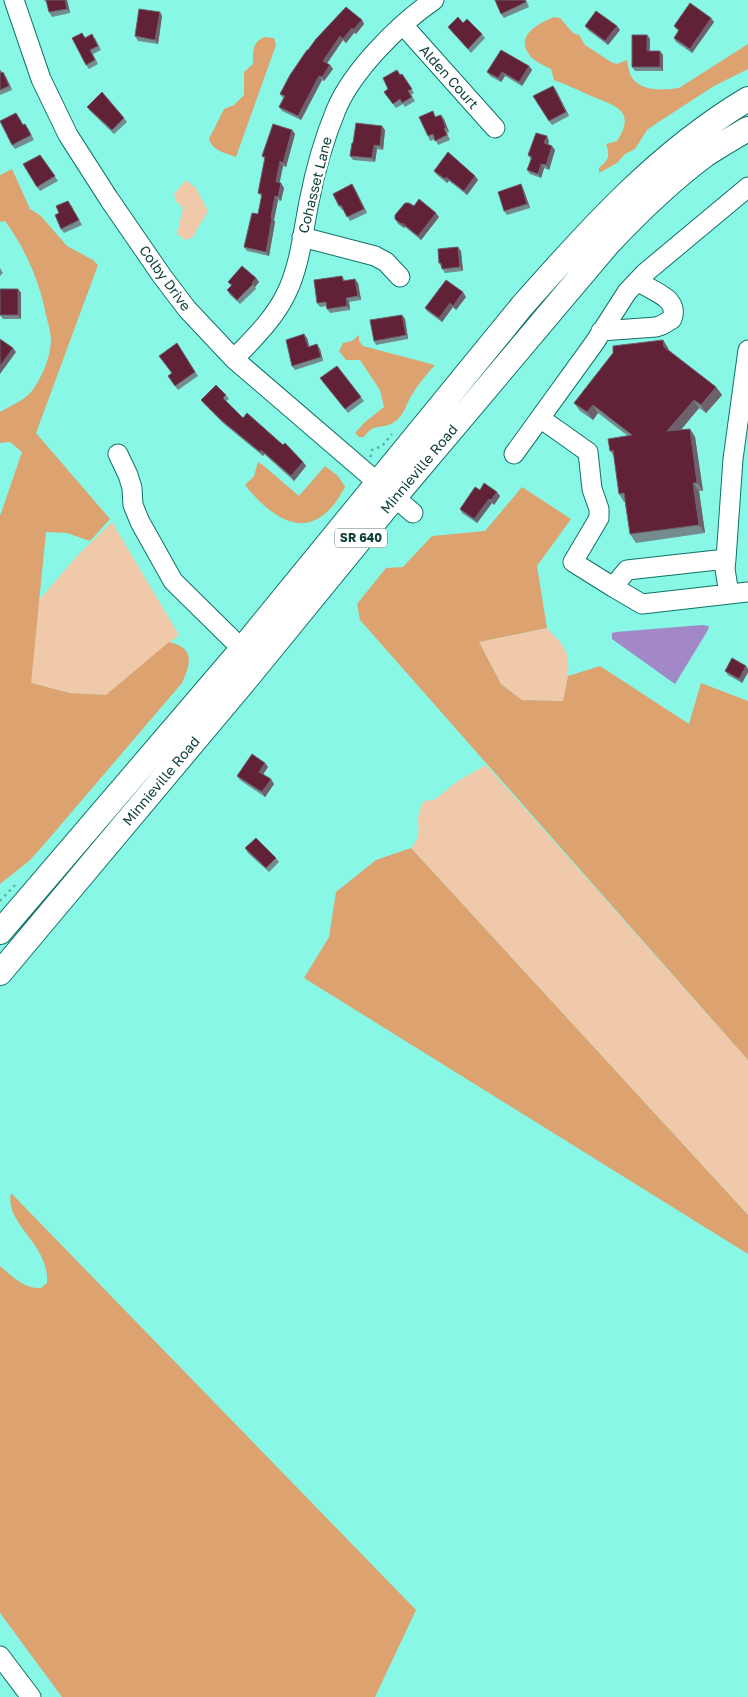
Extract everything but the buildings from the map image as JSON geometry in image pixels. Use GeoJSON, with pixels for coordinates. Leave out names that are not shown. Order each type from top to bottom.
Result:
{"type":"FeatureCollection","features":[{"type":"Feature","properties":{"kind":"main road","name":"Minnieville Road"},"geometry":{"type":"LineString","coordinates":[[0,973],[248,677],[522,306],[597,222],[662,160],[698,131],[748,99]]}},
{"type":"Feature","properties":{"kind":"main road","name":"Minnieville Road"},"geometry":{"type":"LineString","coordinates":[[0,932],[242,649],[615,237],[672,182],[705,155],[748,129]]}},
{"type":"Feature","properties":{"kind":"main road"},"geometry":{"type":"LineString","coordinates":[[723,144],[748,137]]}},
{"type":"Feature","properties":{"kind":"street","name":"Colby Drive"},"geometry":{"type":"LineString","coordinates":[[14,0],[30,50],[44,85],[68,135],[162,276],[187,308],[234,359],[413,513]]}},
{"type":"Feature","properties":{"kind":"street","name":"Cohasset Lane"},"geometry":{"type":"LineString","coordinates":[[234,359],[264,327],[282,301],[291,282],[315,172],[336,110],[357,74],[403,26],[434,0]]}},
{"type":"Feature","properties":{"kind":"street","name":"Alden Court"},"geometry":{"type":"LineString","coordinates":[[403,26],[495,128]]}},
{"type":"Feature","properties":{"kind":"street"},"geometry":{"type":"LineString","coordinates":[[514,454],[601,331],[626,292],[748,187]]}},
{"type":"Feature","properties":{"kind":"street"},"geometry":{"type":"LineString","coordinates":[[302,237],[375,256],[386,262],[400,277]]}},
{"type":"Feature","properties":{"kind":"street"},"geometry":{"type":"LineString","coordinates":[[601,331],[662,325],[672,319],[673,309],[667,298],[645,287],[638,281]]}},
{"type":"Feature","properties":{"kind":"street"},"geometry":{"type":"LineString","coordinates":[[728,594],[726,560],[733,459],[748,350]]}},
{"type":"Feature","properties":{"kind":"street"},"geometry":{"type":"LineString","coordinates":[[540,418],[588,452],[592,488],[600,518],[573,562],[642,604],[748,592]]}},
{"type":"Feature","properties":{"kind":"street"},"geometry":{"type":"LineString","coordinates":[[118,454],[128,475],[132,488],[133,505],[140,522],[173,581],[242,649]]}},
{"type":"Feature","properties":{"kind":"street"},"geometry":{"type":"LineString","coordinates":[[613,587],[627,570],[726,560]]}},
{"type":"Feature","properties":{"kind":"street"},"geometry":{"type":"LineString","coordinates":[[0,1656],[31,1697]]}},
{"type":"Feature","properties":{"kind":"shaded area"},"geometry":{"type":"Polygon","coordinates":[[[554,17],[560,18],[573,33],[579,35],[585,45],[611,62],[617,64],[627,60],[633,79],[648,88],[679,88],[748,44],[748,69],[714,86],[657,123],[647,130],[635,149],[625,154],[617,163],[599,173],[599,168],[608,157],[606,144],[617,141],[623,131],[624,116],[615,106],[554,80],[551,69],[531,57],[526,50],[526,37],[530,32],[541,23],[554,17]]]}},
{"type":"Feature","properties":{"kind":"shaded area"},"geometry":{"type":"Polygon","coordinates":[[[265,37],[274,38],[276,45],[236,157],[216,148],[209,138],[224,109],[234,105],[244,95],[244,72],[253,64],[255,44],[265,37]]]}},
{"type":"Feature","properties":{"kind":"shaded area"},"geometry":{"type":"Polygon","coordinates":[[[12,169],[30,209],[41,216],[67,246],[93,260],[98,265],[36,433],[110,519],[90,541],[67,533],[46,532],[31,683],[70,693],[106,695],[169,642],[183,648],[187,652],[189,663],[182,683],[41,848],[29,861],[0,884],[0,516],[22,452],[10,442],[0,443],[0,412],[32,391],[45,368],[51,341],[43,302],[31,266],[5,221],[0,222],[0,175],[12,169]]]}},
{"type":"Feature","properties":{"kind":"shaded area"},"geometry":{"type":"Polygon","coordinates":[[[186,180],[196,188],[208,211],[192,238],[185,240],[177,234],[183,208],[176,201],[174,194],[186,180]]]}},
{"type":"Feature","properties":{"kind":"shaded area"},"geometry":{"type":"Polygon","coordinates":[[[359,335],[359,341],[363,346],[435,365],[415,389],[398,419],[389,425],[372,429],[364,437],[359,437],[355,433],[365,422],[384,407],[380,390],[360,360],[346,360],[339,351],[343,343],[352,341],[359,335]]]}},
{"type":"Feature","properties":{"kind":"shaded area"},"geometry":{"type":"Polygon","coordinates":[[[258,462],[299,496],[325,466],[338,476],[345,487],[333,505],[321,516],[309,522],[296,523],[283,519],[270,511],[245,485],[254,476],[258,462]]]}},
{"type":"Feature","properties":{"kind":"shaded area"},"geometry":{"type":"Polygon","coordinates":[[[522,487],[571,519],[537,566],[547,628],[479,642],[501,684],[522,700],[563,701],[568,676],[600,666],[689,724],[701,683],[748,701],[748,1060],[360,620],[357,604],[386,568],[403,567],[432,536],[485,531],[522,487]]]}},
{"type":"Feature","properties":{"kind":"shaded area"},"geometry":{"type":"Polygon","coordinates":[[[112,522],[179,635],[106,695],[70,693],[30,683],[39,600],[78,555],[112,522]]]}},
{"type":"Feature","properties":{"kind":"shaded area"},"geometry":{"type":"Polygon","coordinates":[[[709,626],[708,630],[675,684],[612,639],[612,633],[616,632],[709,626]]]}},
{"type":"Feature","properties":{"kind":"shaded area"},"geometry":{"type":"Polygon","coordinates":[[[547,628],[561,644],[567,655],[568,675],[563,701],[522,700],[501,684],[479,642],[547,628]]]}},
{"type":"Feature","properties":{"kind":"shaded area"},"geometry":{"type":"Polygon","coordinates":[[[486,765],[748,1060],[748,1215],[411,848],[417,839],[418,818],[424,801],[434,800],[458,781],[486,765]]]}},
{"type":"Feature","properties":{"kind":"shaded area"},"geometry":{"type":"Polygon","coordinates":[[[411,848],[748,1215],[748,1254],[304,978],[329,937],[336,892],[376,860],[411,848]]]}},
{"type":"Feature","properties":{"kind":"shaded area"},"geometry":{"type":"Polygon","coordinates":[[[11,1193],[416,1610],[375,1697],[62,1697],[0,1613],[0,1266],[19,1282],[29,1287],[41,1288],[47,1283],[46,1269],[42,1257],[14,1215],[11,1193]]]}}]}
